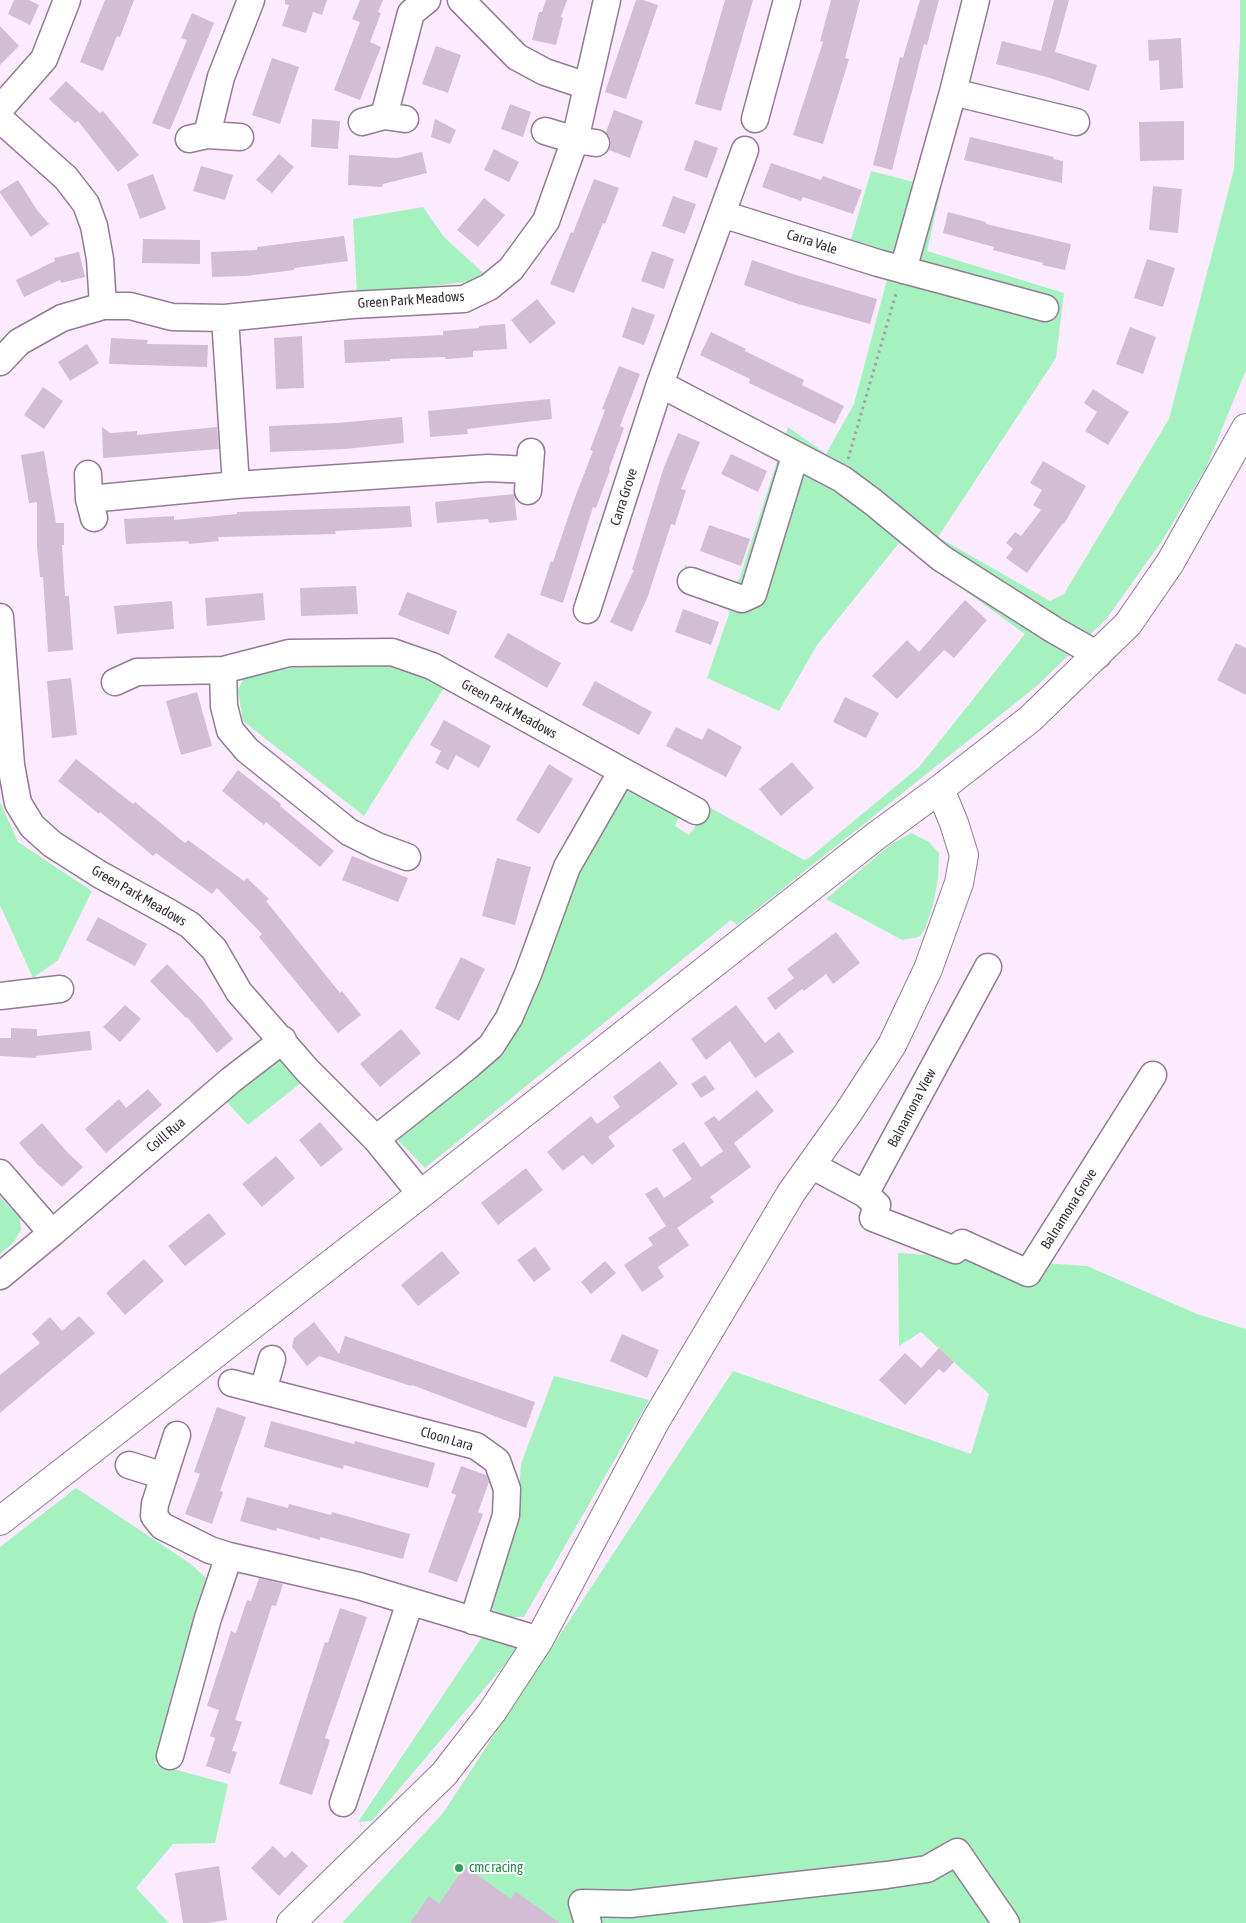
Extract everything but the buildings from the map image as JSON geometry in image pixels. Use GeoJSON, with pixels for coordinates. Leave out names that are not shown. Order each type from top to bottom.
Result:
{"type":"FeatureCollection","features":[{"type":"Feature","properties":{"kind":"main road"},"geometry":{"type":"LineString","coordinates":[[0,1521],[421,1194],[876,836],[1030,720],[1128,624],[1170,564],[1246,428]]}},
{"type":"Feature","properties":{"kind":"main road"},"geometry":{"type":"LineString","coordinates":[[291,1923],[444,1774],[492,1712],[539,1640],[656,1420],[791,1193],[848,1113],[892,1045],[928,969],[959,883],[964,855],[954,823],[940,789]]}},
{"type":"Feature","properties":{"kind":"street"},"geometry":{"type":"LineString","coordinates":[[0,109],[44,59],[67,0]]}},
{"type":"Feature","properties":{"kind":"street"},"geometry":{"type":"LineString","coordinates":[[240,137],[198,137],[211,114],[222,78],[252,0]]}},
{"type":"Feature","properties":{"kind":"street"},"geometry":{"type":"LineString","coordinates":[[384,119],[411,13],[426,0]]}},
{"type":"Feature","properties":{"kind":"street"},"geometry":{"type":"LineString","coordinates":[[461,0],[517,57],[545,72],[587,86]]}},
{"type":"Feature","properties":{"kind":"street","name":"Green Park Meadows"},"geometry":{"type":"LineString","coordinates":[[0,362],[19,342],[62,318],[104,306],[130,306],[172,317],[225,318],[352,305],[464,299],[489,287],[510,269],[546,221],[586,142],[587,86],[607,0]]}},
{"type":"Feature","properties":{"kind":"street"},"geometry":{"type":"LineString","coordinates":[[755,119],[787,0]]}},
{"type":"Feature","properties":{"kind":"street"},"geometry":{"type":"LineString","coordinates":[[903,270],[953,92],[976,0]]}},
{"type":"Feature","properties":{"kind":"street"},"geometry":{"type":"LineString","coordinates":[[953,92],[1076,122]]}},
{"type":"Feature","properties":{"kind":"street"},"geometry":{"type":"LineString","coordinates":[[0,119],[66,178],[86,204],[94,226],[104,306]]}},
{"type":"Feature","properties":{"kind":"street"},"geometry":{"type":"LineString","coordinates":[[545,131],[586,142]]}},
{"type":"Feature","properties":{"kind":"street"},"geometry":{"type":"LineString","coordinates":[[745,150],[660,384],[842,479],[873,502],[940,558],[1054,630],[1098,655]]}},
{"type":"Feature","properties":{"kind":"street","name":"Carra Vale"},"geometry":{"type":"LineString","coordinates":[[722,214],[903,270],[1044,308]]}},
{"type":"Feature","properties":{"kind":"street"},"geometry":{"type":"LineString","coordinates":[[225,318],[236,485]]}},
{"type":"Feature","properties":{"kind":"street","name":"Carra Grove"},"geometry":{"type":"LineString","coordinates":[[587,610],[660,384]]}},
{"type":"Feature","properties":{"kind":"street"},"geometry":{"type":"LineString","coordinates":[[691,581],[742,599],[753,594],[795,456]]}},
{"type":"Feature","properties":{"kind":"street"},"geometry":{"type":"LineString","coordinates":[[90,497],[488,468],[529,471]]}},
{"type":"Feature","properties":{"kind":"street","name":"Green Park Meadows"},"geometry":{"type":"LineString","coordinates":[[0,617],[6,768],[18,802],[32,826],[52,844],[99,874],[190,925],[214,949],[238,992],[283,1040],[307,1070],[376,1138],[421,1194]]}},
{"type":"Feature","properties":{"kind":"street","name":"Green Park Meadows"},"geometry":{"type":"LineString","coordinates":[[115,682],[137,672],[223,670],[289,653],[392,652],[432,666],[696,811]]}},
{"type":"Feature","properties":{"kind":"street"},"geometry":{"type":"LineString","coordinates":[[223,670],[224,706],[230,730],[247,750],[349,832],[377,846],[407,857]]}},
{"type":"Feature","properties":{"kind":"street"},"geometry":{"type":"LineString","coordinates":[[376,1138],[491,1046],[509,1018],[528,974],[567,867],[622,771]]}},
{"type":"Feature","properties":{"kind":"street","name":"Balnamona View"},"geometry":{"type":"LineString","coordinates":[[865,1194],[988,967]]}},
{"type":"Feature","properties":{"kind":"street"},"geometry":{"type":"LineString","coordinates":[[0,996],[60,989]]}},
{"type":"Feature","properties":{"kind":"street","name":"Coill Rua"},"geometry":{"type":"LineString","coordinates":[[0,1276],[231,1080],[283,1040]]}},
{"type":"Feature","properties":{"kind":"street","name":"Balnamona Grove"},"geometry":{"type":"LineString","coordinates":[[865,1194],[877,1205],[873,1218],[955,1250],[962,1243],[1028,1273],[1153,1075]]}},
{"type":"Feature","properties":{"kind":"street"},"geometry":{"type":"LineString","coordinates":[[811,1165],[865,1194]]}},
{"type":"Feature","properties":{"kind":"street"},"geometry":{"type":"LineString","coordinates":[[0,1173],[52,1232]]}},
{"type":"Feature","properties":{"kind":"street"},"geometry":{"type":"LineString","coordinates":[[263,1391],[272,1359]]}},
{"type":"Feature","properties":{"kind":"street","name":"Cloon Lara"},"geometry":{"type":"LineString","coordinates":[[232,1383],[476,1446],[497,1461],[507,1490],[506,1515],[473,1621]]}},
{"type":"Feature","properties":{"kind":"street"},"geometry":{"type":"LineString","coordinates":[[177,1435],[154,1516],[162,1526],[210,1550],[228,1556],[359,1586],[539,1640]]}},
{"type":"Feature","properties":{"kind":"street"},"geometry":{"type":"LineString","coordinates":[[129,1465],[164,1476]]}},
{"type":"Feature","properties":{"kind":"street"},"geometry":{"type":"LineString","coordinates":[[170,1756],[208,1618],[228,1556]]}},
{"type":"Feature","properties":{"kind":"street"},"geometry":{"type":"LineString","coordinates":[[342,1803],[410,1602]]}},
{"type":"Feature","properties":{"kind":"street"},"geometry":{"type":"LineString","coordinates":[[588,1923],[582,1903],[630,1904],[887,1875],[927,1869],[957,1852],[1006,1923]]}},
{"type":"Feature","properties":{"kind":"path"},"geometry":{"type":"LineString","coordinates":[[842,479],[903,270]]}},
{"type":"Feature","properties":{"kind":"green space"},"geometry":{"type":"Polygon","coordinates":[[[1240,0],[1246,0],[1246,370],[1206,468],[1162,541],[1107,618],[1038,685],[737,925],[731,920],[425,1168],[396,1138],[483,1066],[573,883],[626,787],[682,810],[675,826],[689,835],[709,807],[804,860],[809,858],[919,767],[1025,634],[899,543],[817,645],[779,711],[707,678],[730,611],[678,589],[685,565],[736,584],[740,577],[788,427],[826,454],[854,404],[888,276],[840,264],[852,236],[871,171],[941,189],[927,251],[1064,293],[1056,358],[938,537],[1050,601],[1064,594],[1169,419],[1234,169],[1240,0]]]}},
{"type":"Feature","properties":{"kind":"green space"},"geometry":{"type":"Polygon","coordinates":[[[423,207],[444,237],[490,279],[357,295],[353,219],[423,207]]]}},
{"type":"Feature","properties":{"kind":"green space"},"geometry":{"type":"Polygon","coordinates":[[[345,662],[394,663],[444,688],[364,816],[243,721],[238,690],[246,673],[345,662]]]}},
{"type":"Feature","properties":{"kind":"green space"},"geometry":{"type":"Polygon","coordinates":[[[0,802],[18,842],[92,891],[58,960],[33,978],[0,905],[0,802]]]}},
{"type":"Feature","properties":{"kind":"green space"},"geometry":{"type":"Polygon","coordinates":[[[911,833],[929,842],[939,853],[938,879],[933,905],[925,929],[919,937],[902,940],[826,899],[890,845],[911,833]]]}},
{"type":"Feature","properties":{"kind":"green space"},"geometry":{"type":"Polygon","coordinates":[[[276,1059],[286,1062],[302,1082],[248,1125],[222,1097],[276,1059]]]}},
{"type":"Feature","properties":{"kind":"green space"},"geometry":{"type":"Polygon","coordinates":[[[0,1197],[20,1218],[21,1230],[14,1242],[0,1254],[0,1197]]]}},
{"type":"Feature","properties":{"kind":"green space"},"geometry":{"type":"Polygon","coordinates":[[[898,1253],[1087,1266],[1197,1314],[1246,1329],[1246,1923],[342,1923],[443,1813],[733,1371],[971,1454],[989,1394],[921,1332],[899,1346],[898,1253]]]}},
{"type":"Feature","properties":{"kind":"green space"},"geometry":{"type":"Polygon","coordinates":[[[554,1376],[649,1400],[524,1617],[504,1617],[488,1606],[519,1492],[521,1464],[554,1376]]]}},
{"type":"Feature","properties":{"kind":"green space"},"geometry":{"type":"Polygon","coordinates":[[[76,1488],[191,1564],[206,1578],[155,1764],[228,1784],[215,1843],[173,1844],[136,1888],[169,1923],[0,1923],[0,1547],[76,1488]]]}},
{"type":"Feature","properties":{"kind":"green space"},"geometry":{"type":"Polygon","coordinates":[[[484,1634],[518,1649],[372,1821],[358,1822],[484,1634]]]}},
{"type":"Feature","properties":{"kind":"place","name":"cmc racing"},"geometry":{"type":"Point","coordinates":[459,1868]}}]}
